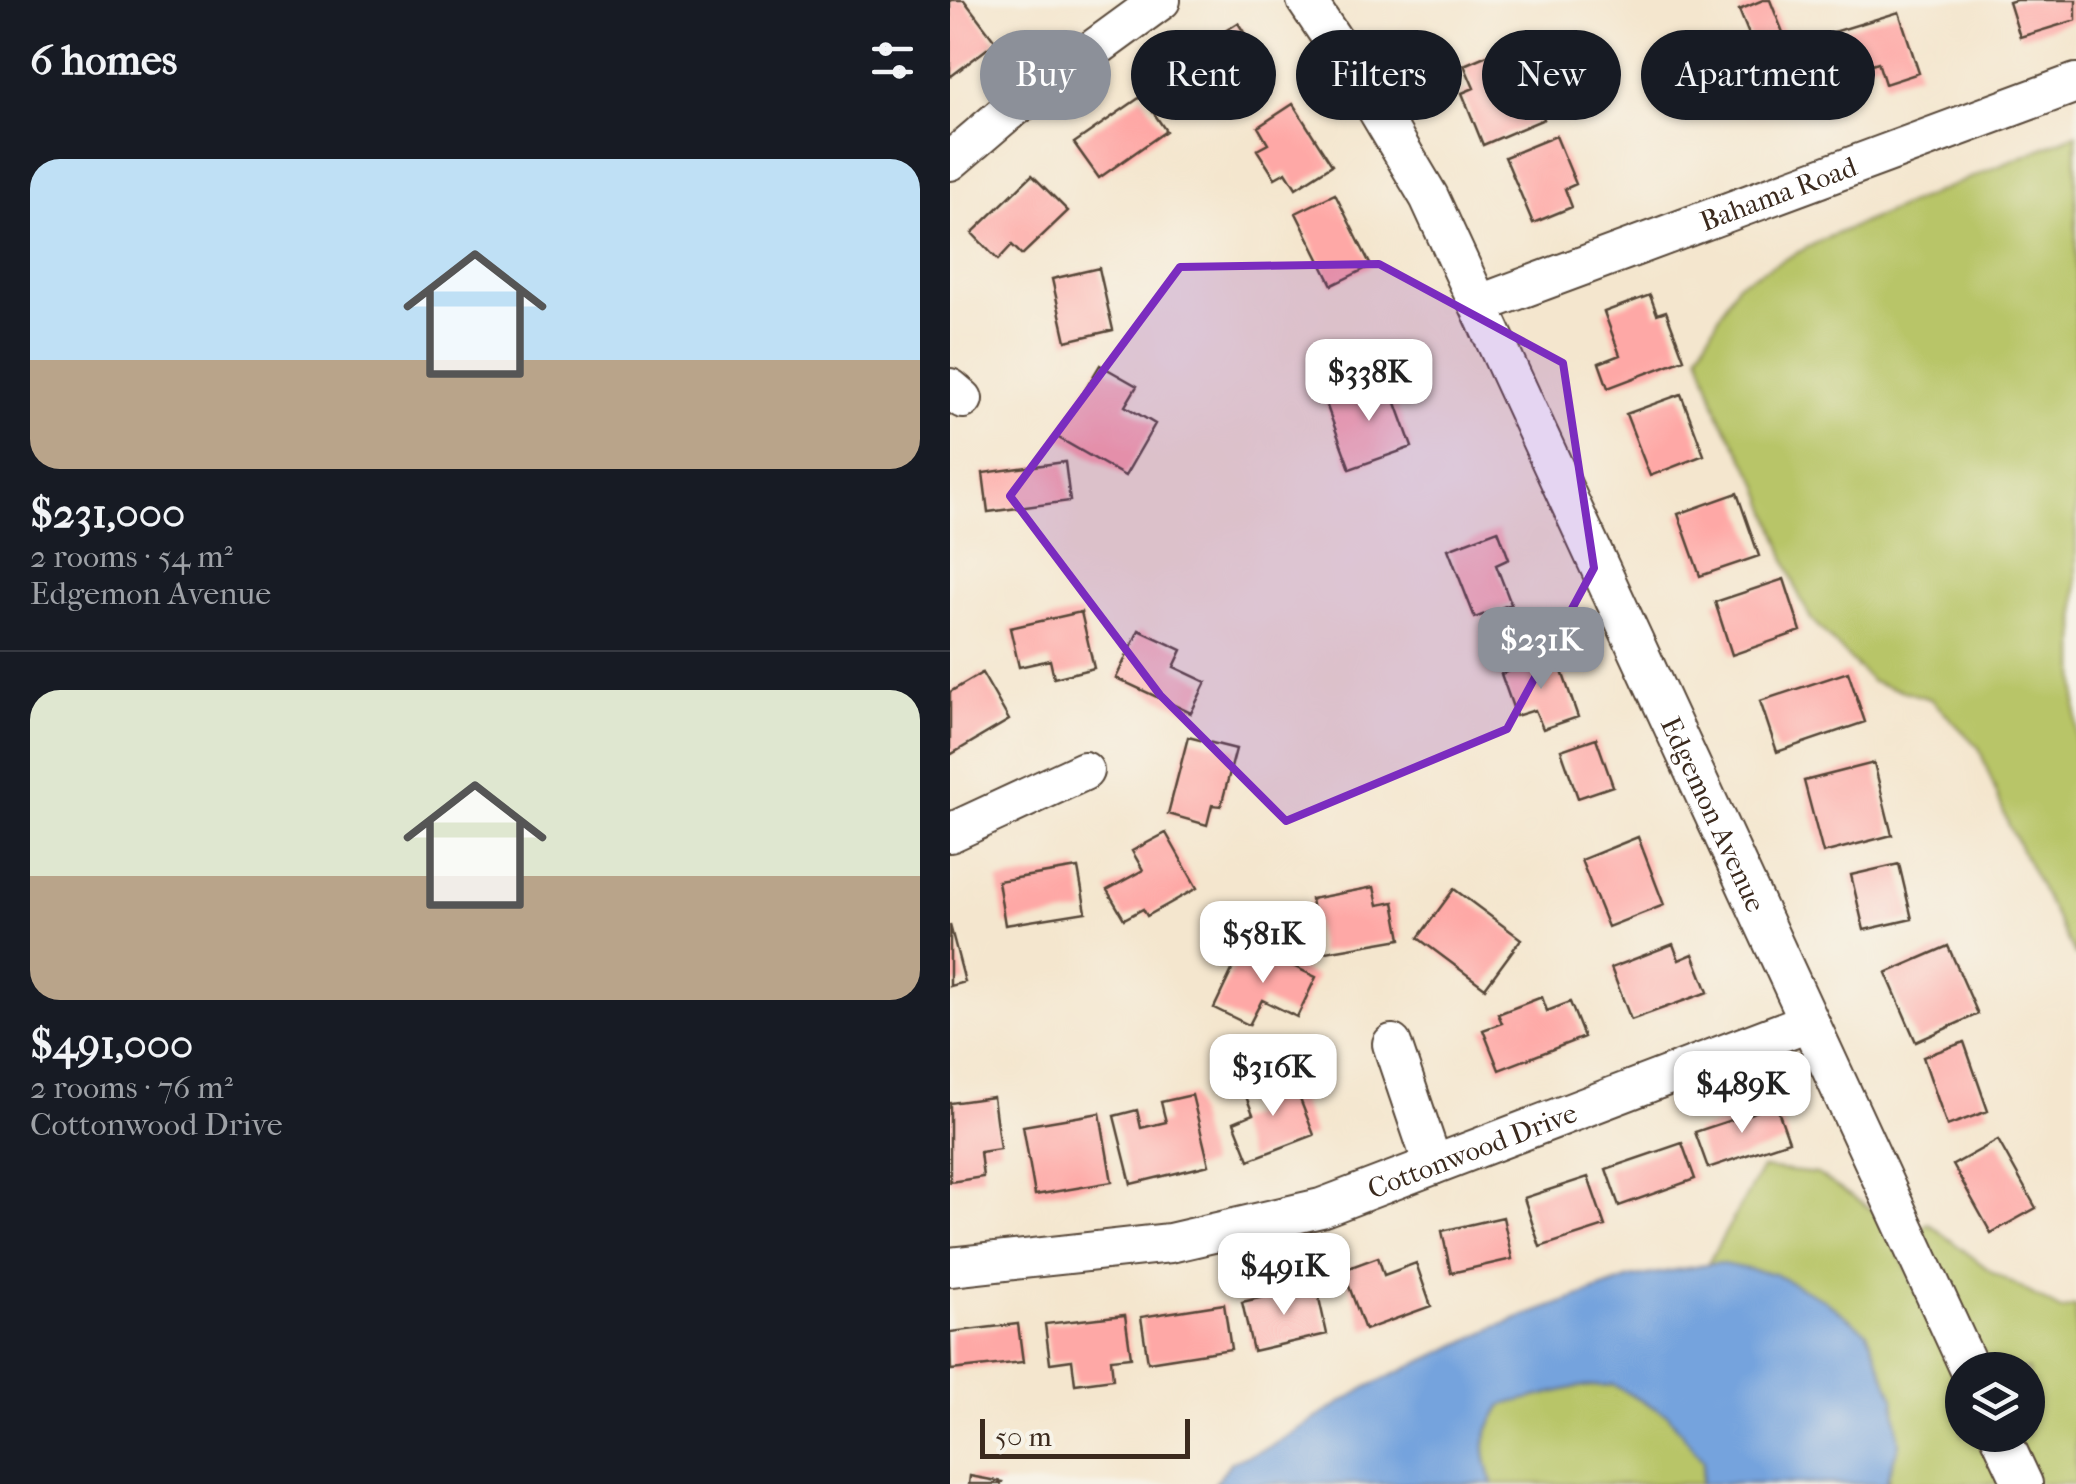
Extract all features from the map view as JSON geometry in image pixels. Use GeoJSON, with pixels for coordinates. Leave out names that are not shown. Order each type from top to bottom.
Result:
{"type":"FeatureCollection","features":[{"type":"Feature","properties":{"kind":"street"},"geometry":{"type":"LineString","coordinates":[[950,161],[1006,114],[1161,0]]}},
{"type":"Feature","properties":{"kind":"street","name":"Edgemon Avenue"},"geometry":{"type":"LineString","coordinates":[[1306,0],[1359,79],[1429,197],[1962,1352]]}},
{"type":"Feature","properties":{"kind":"street","name":"Bahama Road"},"geometry":{"type":"LineString","coordinates":[[1480,304],[2076,83]]}},
{"type":"Feature","properties":{"kind":"street"},"geometry":{"type":"LineString","coordinates":[[950,833],[1084,772]]}},
{"type":"Feature","properties":{"kind":"street","name":"Cottonwood Drive"},"geometry":{"type":"LineString","coordinates":[[950,1267],[1170,1243],[1321,1208],[1808,1022]]}},
{"type":"Feature","properties":{"kind":"street"},"geometry":{"type":"LineString","coordinates":[[1392,1044],[1433,1166]]}},
{"type":"Feature","properties":{"kind":"street"},"geometry":{"type":"LineString","coordinates":[[2008,1452],[2023,1484]]}},
{"type":"Feature","properties":{"kind":"highlighted area"},"geometry":{"type":"Polygon","coordinates":[[[1379,264],[1563,363],[1594,568],[1507,729],[1286,821],[1160,695],[1010,496],[1180,267],[1379,264]]]}},
{"type":"Feature","properties":{"kind":"green space"},"geometry":{"type":"Polygon","coordinates":[[[2076,134],[2076,957],[2009,826],[1979,748],[1931,699],[1872,682],[1811,619],[1759,484],[1719,415],[1699,353],[1737,284],[1824,239],[2076,134]]]}},
{"type":"Feature","properties":{"kind":"green space"},"geometry":{"type":"Polygon","coordinates":[[[1762,1168],[1817,1174],[1883,1217],[1945,1352],[1945,1452],[1993,1452],[2007,1484],[1885,1484],[1889,1478],[1707,1265],[1762,1168]]]}},
{"type":"Feature","properties":{"kind":"green space"},"geometry":{"type":"Polygon","coordinates":[[[1928,1223],[1992,1272],[2061,1310],[2076,1306],[2076,1484],[2039,1484],[2024,1452],[2045,1452],[2045,1352],[1978,1352],[1921,1228],[1928,1223]]]}},
{"type":"Feature","properties":{"kind":"green space"},"geometry":{"type":"Polygon","coordinates":[[[1613,1385],[1668,1415],[1703,1461],[1701,1484],[1493,1484],[1485,1443],[1502,1405],[1577,1387],[1613,1385]]]}},
{"type":"Feature","properties":{"kind":"water"},"geometry":{"type":"Polygon","coordinates":[[[1717,1263],[1774,1274],[1823,1299],[1867,1332],[1894,1398],[1899,1445],[1885,1484],[1701,1484],[1703,1461],[1668,1415],[1613,1385],[1577,1387],[1502,1405],[1485,1443],[1493,1484],[1214,1484],[1231,1462],[1270,1447],[1365,1388],[1496,1327],[1630,1278],[1717,1263]]]}},
{"type":"Feature","properties":{"kind":"building"},"geometry":{"type":"Polygon","coordinates":[[[950,0],[964,0],[987,30],[980,30],[980,54],[950,77],[950,0]]]}},
{"type":"Feature","properties":{"kind":"building"},"geometry":{"type":"Polygon","coordinates":[[[1770,0],[1782,30],[1747,30],[1739,10],[1770,0]]]}},
{"type":"Feature","properties":{"kind":"building"},"geometry":{"type":"Polygon","coordinates":[[[2076,0],[2076,20],[2020,37],[2009,2],[2076,0]]]}},
{"type":"Feature","properties":{"kind":"building"},"geometry":{"type":"Polygon","coordinates":[[[1899,12],[1919,73],[1885,84],[1878,62],[1875,63],[1875,30],[1840,30],[1899,12]]]}},
{"type":"Feature","properties":{"kind":"building"},"geometry":{"type":"Polygon","coordinates":[[[1482,57],[1482,120],[1542,120],[1483,145],[1462,93],[1474,88],[1464,65],[1482,57]]]}},
{"type":"Feature","properties":{"kind":"building"},"geometry":{"type":"Polygon","coordinates":[[[1131,104],[1131,120],[1158,120],[1166,131],[1099,178],[1074,143],[1131,104]]]}},
{"type":"Feature","properties":{"kind":"building"},"geometry":{"type":"Polygon","coordinates":[[[1293,104],[1296,120],[1303,120],[1332,165],[1296,188],[1286,172],[1275,178],[1257,150],[1268,144],[1258,127],[1276,120],[1276,115],[1293,104]]]}},
{"type":"Feature","properties":{"kind":"building"},"geometry":{"type":"Polygon","coordinates":[[[1556,136],[1576,184],[1565,189],[1572,207],[1533,223],[1505,157],[1556,136]]]}},
{"type":"Feature","properties":{"kind":"building"},"geometry":{"type":"Polygon","coordinates":[[[1032,175],[1068,211],[1022,255],[1012,245],[998,260],[972,233],[1032,175]]]}},
{"type":"Feature","properties":{"kind":"building"},"geometry":{"type":"Polygon","coordinates":[[[1335,194],[1371,266],[1332,285],[1296,213],[1335,194]]]}},
{"type":"Feature","properties":{"kind":"building"},"geometry":{"type":"Polygon","coordinates":[[[1099,268],[1113,330],[1066,341],[1052,279],[1099,268]]]}},
{"type":"Feature","properties":{"kind":"building"},"geometry":{"type":"Polygon","coordinates":[[[1650,295],[1657,314],[1666,311],[1684,359],[1608,388],[1599,363],[1620,355],[1604,312],[1650,295]]]}},
{"type":"Feature","properties":{"kind":"building"},"geometry":{"type":"Polygon","coordinates":[[[1100,365],[1137,386],[1125,406],[1155,424],[1125,476],[1057,437],[1100,365]]]}},
{"type":"Feature","properties":{"kind":"building"},"geometry":{"type":"Polygon","coordinates":[[[1387,378],[1412,447],[1350,469],[1325,401],[1387,378]]]}},
{"type":"Feature","properties":{"kind":"building"},"geometry":{"type":"Polygon","coordinates":[[[1681,394],[1704,455],[1650,476],[1626,414],[1681,394]]]}},
{"type":"Feature","properties":{"kind":"building"},"geometry":{"type":"Polygon","coordinates":[[[1065,462],[1070,501],[988,512],[983,473],[1065,462]]]}},
{"type":"Feature","properties":{"kind":"building"},"geometry":{"type":"Polygon","coordinates":[[[1737,493],[1759,556],[1700,576],[1678,514],[1737,493]]]}},
{"type":"Feature","properties":{"kind":"building"},"geometry":{"type":"Polygon","coordinates":[[[1498,530],[1509,559],[1496,565],[1511,604],[1475,618],[1448,549],[1498,530]]]}},
{"type":"Feature","properties":{"kind":"building"},"geometry":{"type":"Polygon","coordinates":[[[1784,579],[1801,631],[1732,655],[1715,602],[1784,579]]]}},
{"type":"Feature","properties":{"kind":"building"},"geometry":{"type":"Polygon","coordinates":[[[1081,612],[1094,668],[1054,678],[1050,660],[1019,667],[1010,628],[1081,612]]]}},
{"type":"Feature","properties":{"kind":"building"},"geometry":{"type":"Polygon","coordinates":[[[1139,630],[1182,650],[1174,667],[1206,682],[1191,713],[1116,678],[1139,630]]]}},
{"type":"Feature","properties":{"kind":"building"},"geometry":{"type":"Polygon","coordinates":[[[1556,654],[1578,717],[1543,729],[1535,710],[1516,716],[1501,674],[1556,654]]]}},
{"type":"Feature","properties":{"kind":"building"},"geometry":{"type":"Polygon","coordinates":[[[1848,672],[1865,722],[1777,752],[1760,701],[1848,672]]]}},
{"type":"Feature","properties":{"kind":"building"},"geometry":{"type":"Polygon","coordinates":[[[982,673],[1009,720],[950,755],[950,692],[982,673]]]}},
{"type":"Feature","properties":{"kind":"building"},"geometry":{"type":"Polygon","coordinates":[[[1188,737],[1236,749],[1221,806],[1212,805],[1207,825],[1168,814],[1188,737]]]}},
{"type":"Feature","properties":{"kind":"building"},"geometry":{"type":"Polygon","coordinates":[[[1596,738],[1613,786],[1578,798],[1561,750],[1596,738]]]}},
{"type":"Feature","properties":{"kind":"building"},"geometry":{"type":"Polygon","coordinates":[[[1874,763],[1892,835],[1823,853],[1804,781],[1874,763]]]}},
{"type":"Feature","properties":{"kind":"building"},"geometry":{"type":"Polygon","coordinates":[[[1166,833],[1197,888],[1147,916],[1143,909],[1124,919],[1107,890],[1143,870],[1132,851],[1166,833]]]}},
{"type":"Feature","properties":{"kind":"building"},"geometry":{"type":"Polygon","coordinates":[[[1638,837],[1664,905],[1608,927],[1581,860],[1638,837]]]}},
{"type":"Feature","properties":{"kind":"building"},"geometry":{"type":"Polygon","coordinates":[[[1899,864],[1912,919],[1864,930],[1851,875],[1899,864]]]}},
{"type":"Feature","properties":{"kind":"building"},"geometry":{"type":"Polygon","coordinates":[[[1078,868],[1086,912],[1005,925],[998,881],[1078,868]]]}},
{"type":"Feature","properties":{"kind":"building"},"geometry":{"type":"Polygon","coordinates":[[[1374,887],[1378,905],[1394,902],[1401,939],[1320,953],[1311,899],[1374,887]]]}},
{"type":"Feature","properties":{"kind":"building"},"geometry":{"type":"Polygon","coordinates":[[[1454,889],[1521,939],[1485,988],[1418,938],[1454,889]]]}},
{"type":"Feature","properties":{"kind":"building"},"geometry":{"type":"Polygon","coordinates":[[[950,925],[965,982],[950,986],[950,925]]]}},
{"type":"Feature","properties":{"kind":"building"},"geometry":{"type":"Polygon","coordinates":[[[1245,943],[1316,977],[1297,1017],[1262,1000],[1249,1025],[1214,1008],[1245,943]]]}},
{"type":"Feature","properties":{"kind":"building"},"geometry":{"type":"Polygon","coordinates":[[[1673,944],[1679,960],[1693,954],[1708,992],[1631,1020],[1611,968],[1673,944]]]}},
{"type":"Feature","properties":{"kind":"building"},"geometry":{"type":"Polygon","coordinates":[[[1948,946],[1978,1014],[1916,1042],[1886,973],[1948,946]]]}},
{"type":"Feature","properties":{"kind":"building"},"geometry":{"type":"Polygon","coordinates":[[[1542,997],[1547,1011],[1570,1002],[1584,1037],[1499,1070],[1483,1030],[1502,1023],[1498,1014],[1542,997]]]}},
{"type":"Feature","properties":{"kind":"building"},"geometry":{"type":"Polygon","coordinates":[[[1964,1042],[1988,1111],[1947,1126],[1923,1057],[1964,1042]]]}},
{"type":"Feature","properties":{"kind":"building"},"geometry":{"type":"Polygon","coordinates":[[[1291,1076],[1314,1135],[1249,1160],[1234,1122],[1253,1114],[1245,1094],[1291,1076]]]}},
{"type":"Feature","properties":{"kind":"building"},"geometry":{"type":"Polygon","coordinates":[[[1192,1095],[1209,1165],[1131,1184],[1114,1116],[1137,1110],[1141,1128],[1166,1122],[1161,1102],[1192,1095]]]}},
{"type":"Feature","properties":{"kind":"building"},"geometry":{"type":"Polygon","coordinates":[[[993,1097],[1000,1149],[980,1152],[983,1177],[950,1182],[950,1103],[993,1097]]]}},
{"type":"Feature","properties":{"kind":"building"},"geometry":{"type":"Polygon","coordinates":[[[1776,1105],[1789,1141],[1708,1168],[1695,1132],[1776,1105]]]}},
{"type":"Feature","properties":{"kind":"building"},"geometry":{"type":"Polygon","coordinates":[[[1100,1113],[1112,1182],[1035,1195],[1023,1126],[1100,1113]]]}},
{"type":"Feature","properties":{"kind":"building"},"geometry":{"type":"Polygon","coordinates":[[[1998,1140],[2036,1208],[1991,1233],[1953,1165],[1998,1140]]]}},
{"type":"Feature","properties":{"kind":"building"},"geometry":{"type":"Polygon","coordinates":[[[1682,1143],[1695,1179],[1619,1206],[1606,1169],[1682,1143]]]}},
{"type":"Feature","properties":{"kind":"building"},"geometry":{"type":"Polygon","coordinates":[[[1588,1177],[1605,1226],[1540,1247],[1524,1198],[1588,1177]]]}},
{"type":"Feature","properties":{"kind":"building"},"geometry":{"type":"Polygon","coordinates":[[[1503,1217],[1512,1259],[1451,1273],[1442,1231],[1503,1217]]]}},
{"type":"Feature","properties":{"kind":"building"},"geometry":{"type":"Polygon","coordinates":[[[1378,1257],[1384,1275],[1416,1263],[1431,1306],[1365,1330],[1343,1270],[1378,1257]]]}},
{"type":"Feature","properties":{"kind":"building"},"geometry":{"type":"Polygon","coordinates":[[[1316,1285],[1327,1334],[1253,1351],[1242,1302],[1316,1285]]]}},
{"type":"Feature","properties":{"kind":"building"},"geometry":{"type":"Polygon","coordinates":[[[1224,1304],[1231,1349],[1148,1362],[1141,1317],[1224,1304]]]}},
{"type":"Feature","properties":{"kind":"building"},"geometry":{"type":"Polygon","coordinates":[[[1125,1315],[1131,1357],[1111,1359],[1113,1379],[1075,1384],[1072,1360],[1050,1363],[1045,1324],[1125,1315]]]}},
{"type":"Feature","properties":{"kind":"building"},"geometry":{"type":"Polygon","coordinates":[[[1018,1324],[1023,1362],[951,1370],[950,1332],[1018,1324]]]}},
{"type":"Feature","properties":{"kind":"building"},"geometry":{"type":"Polygon","coordinates":[[[970,1476],[1002,1482],[969,1484],[970,1476]]]}}]}
